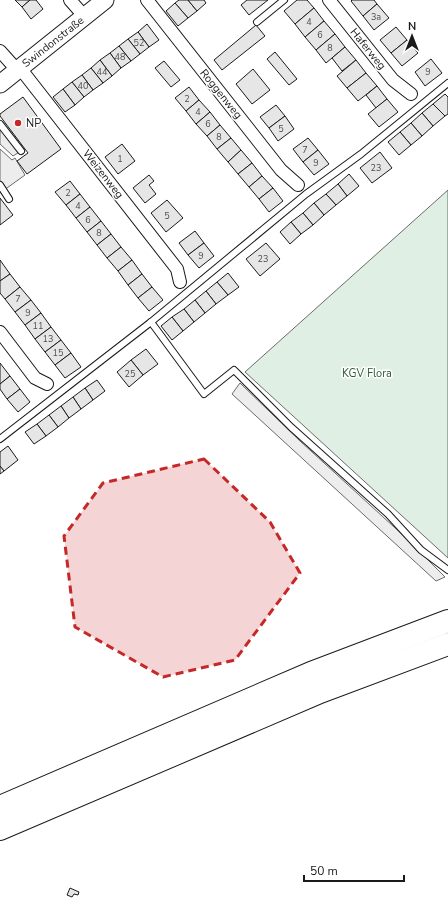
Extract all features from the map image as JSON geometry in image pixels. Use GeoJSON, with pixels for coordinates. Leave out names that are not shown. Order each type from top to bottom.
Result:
{"type":"FeatureCollection","features":[{"type":"Feature","properties":{"kind":"highway"},"geometry":{"type":"LineString","coordinates":[[0,808],[311,673],[448,621]]}},
{"type":"Feature","properties":{"kind":"highway"},"geometry":{"type":"LineString","coordinates":[[0,829],[320,692],[448,644]]}},
{"type":"Feature","properties":{"kind":"street"},"geometry":{"type":"LineString","coordinates":[[70,0],[85,17]]}},
{"type":"Feature","properties":{"kind":"street","name":"Swindonstraße"},"geometry":{"type":"LineString","coordinates":[[0,84],[106,0]]}},
{"type":"Feature","properties":{"kind":"street","name":"Roggenweg"},"geometry":{"type":"LineString","coordinates":[[147,0],[281,170],[298,184]]}},
{"type":"Feature","properties":{"kind":"street","name":"Haferweg"},"geometry":{"type":"LineString","coordinates":[[329,0],[393,80],[411,94]]}},
{"type":"Feature","properties":{"kind":"street","name":"Weizenweg"},"geometry":{"type":"LineString","coordinates":[[0,51],[18,69],[178,269],[180,282]]}},
{"type":"Feature","properties":{"kind":"street"},"geometry":{"type":"LineString","coordinates":[[0,332],[34,378],[47,384]]}},
{"type":"Feature","properties":{"kind":"lane"},"geometry":{"type":"LineString","coordinates":[[257,22],[284,0]]}},
{"type":"Feature","properties":{"kind":"lane"},"geometry":{"type":"LineString","coordinates":[[0,439],[151,322],[306,194],[361,154],[448,83]]}},
{"type":"Feature","properties":{"kind":"lane"},"geometry":{"type":"LineString","coordinates":[[411,94],[419,106]]}},
{"type":"Feature","properties":{"kind":"lane"},"geometry":{"type":"LineString","coordinates":[[0,124],[21,151]]}},
{"type":"Feature","properties":{"kind":"lane"},"geometry":{"type":"LineString","coordinates":[[298,184],[306,194]]}},
{"type":"Feature","properties":{"kind":"lane"},"geometry":{"type":"LineString","coordinates":[[0,185],[9,199]]}},
{"type":"Feature","properties":{"kind":"lane"},"geometry":{"type":"LineString","coordinates":[[180,282],[188,291]]}},
{"type":"Feature","properties":{"kind":"lane"},"geometry":{"type":"LineString","coordinates":[[151,322],[204,394],[234,370],[291,427],[388,514],[421,550],[448,570]]}},
{"type":"Feature","properties":{"kind":"lane"},"geometry":{"type":"LineString","coordinates":[[47,384],[56,395]]}},
{"type":"Feature","properties":{"kind":"highlighted area"},"geometry":{"type":"Polygon","coordinates":[[[204,459],[270,522],[300,573],[235,660],[163,677],[75,627],[64,536],[103,483],[204,459]]]}},
{"type":"Feature","properties":{"kind":"green space","name":"KGV Flora"},"geometry":{"type":"Polygon","coordinates":[[[448,190],[448,558],[245,372],[448,190]]]}},
{"type":"Feature","properties":{"kind":"shaded area"},"geometry":{"type":"Polygon","coordinates":[[[0,124],[21,151],[13,156],[0,144],[0,124]]]}},
{"type":"Feature","properties":{"kind":"shaded area"},"geometry":{"type":"Polygon","coordinates":[[[0,149],[12,160],[15,158],[25,175],[0,193],[0,149]]]}},
{"type":"Feature","properties":{"kind":"shaded area"},"geometry":{"type":"Polygon","coordinates":[[[240,383],[300,441],[405,537],[445,577],[436,581],[232,394],[240,383]]]}},
{"type":"Feature","properties":{"kind":"building"},"geometry":{"type":"Polygon","coordinates":[[[15,0],[30,0],[22,7],[15,0]]]}},
{"type":"Feature","properties":{"kind":"building"},"geometry":{"type":"Polygon","coordinates":[[[30,0],[36,0],[43,9],[31,19],[22,7],[30,0]]]}},
{"type":"Feature","properties":{"kind":"building"},"geometry":{"type":"Polygon","coordinates":[[[179,0],[188,0],[197,11],[188,18],[175,3],[179,0]]]}},
{"type":"Feature","properties":{"kind":"building"},"geometry":{"type":"Polygon","coordinates":[[[188,0],[204,0],[206,3],[197,11],[188,0]]]}},
{"type":"Feature","properties":{"kind":"building"},"geometry":{"type":"Polygon","coordinates":[[[247,0],[268,0],[249,15],[241,5],[247,0]]]}},
{"type":"Feature","properties":{"kind":"building"},"geometry":{"type":"Polygon","coordinates":[[[297,0],[307,0],[314,8],[295,24],[284,11],[297,0]]]}},
{"type":"Feature","properties":{"kind":"building"},"geometry":{"type":"Polygon","coordinates":[[[374,0],[377,4],[363,16],[351,1],[374,0]]]}},
{"type":"Feature","properties":{"kind":"building"},"geometry":{"type":"Polygon","coordinates":[[[175,3],[188,18],[178,26],[166,11],[175,3]]]}},
{"type":"Feature","properties":{"kind":"building"},"geometry":{"type":"Polygon","coordinates":[[[377,4],[389,18],[374,30],[363,16],[377,4]]]}},
{"type":"Feature","properties":{"kind":"building"},"geometry":{"type":"Polygon","coordinates":[[[314,8],[324,21],[305,37],[295,24],[314,8]]]}},
{"type":"Feature","properties":{"kind":"building"},"geometry":{"type":"Polygon","coordinates":[[[324,21],[335,34],[316,50],[305,37],[324,21]]]}},
{"type":"Feature","properties":{"kind":"building"},"geometry":{"type":"Polygon","coordinates":[[[147,24],[159,40],[149,47],[138,32],[147,24]]]}},
{"type":"Feature","properties":{"kind":"building"},"geometry":{"type":"Polygon","coordinates":[[[256,25],[265,36],[222,70],[214,60],[256,25]]]}},
{"type":"Feature","properties":{"kind":"building"},"geometry":{"type":"Polygon","coordinates":[[[396,27],[407,40],[391,53],[380,40],[396,27]]]}},
{"type":"Feature","properties":{"kind":"building"},"geometry":{"type":"Polygon","coordinates":[[[138,32],[149,47],[140,54],[128,39],[138,32]]]}},
{"type":"Feature","properties":{"kind":"building"},"geometry":{"type":"Polygon","coordinates":[[[335,34],[345,47],[326,63],[316,50],[335,34]]]}},
{"type":"Feature","properties":{"kind":"building"},"geometry":{"type":"Polygon","coordinates":[[[128,39],[140,54],[131,61],[119,46],[128,39]]]}},
{"type":"Feature","properties":{"kind":"building"},"geometry":{"type":"Polygon","coordinates":[[[407,40],[418,53],[402,66],[391,53],[407,40]]]}},
{"type":"Feature","properties":{"kind":"building"},"geometry":{"type":"Polygon","coordinates":[[[119,46],[131,61],[121,68],[110,53],[119,46]]]}},
{"type":"Feature","properties":{"kind":"building"},"geometry":{"type":"Polygon","coordinates":[[[345,47],[356,60],[342,71],[332,58],[345,47]]]}},
{"type":"Feature","properties":{"kind":"building"},"geometry":{"type":"Polygon","coordinates":[[[275,52],[297,79],[289,85],[267,59],[275,52]]]}},
{"type":"Feature","properties":{"kind":"building"},"geometry":{"type":"Polygon","coordinates":[[[110,53],[121,68],[112,76],[100,60],[110,53]]]}},
{"type":"Feature","properties":{"kind":"building"},"geometry":{"type":"Polygon","coordinates":[[[431,59],[442,73],[425,86],[415,72],[431,59]]]}},
{"type":"Feature","properties":{"kind":"building"},"geometry":{"type":"Polygon","coordinates":[[[100,60],[112,76],[103,83],[91,68],[100,60]]]}},
{"type":"Feature","properties":{"kind":"building"},"geometry":{"type":"Polygon","coordinates":[[[356,60],[366,73],[347,88],[337,76],[356,60]]]}},
{"type":"Feature","properties":{"kind":"building"},"geometry":{"type":"Polygon","coordinates":[[[164,61],[180,80],[171,87],[155,68],[164,61]]]}},
{"type":"Feature","properties":{"kind":"building"},"geometry":{"type":"Polygon","coordinates":[[[91,68],[103,83],[93,90],[82,75],[91,68]]]}},
{"type":"Feature","properties":{"kind":"building"},"geometry":{"type":"Polygon","coordinates":[[[253,69],[270,90],[252,104],[236,84],[253,69]]]}},
{"type":"Feature","properties":{"kind":"building"},"geometry":{"type":"Polygon","coordinates":[[[366,73],[377,86],[358,101],[347,88],[366,73]]]}},
{"type":"Feature","properties":{"kind":"building"},"geometry":{"type":"Polygon","coordinates":[[[82,75],[93,90],[84,97],[72,82],[82,75]]]}},
{"type":"Feature","properties":{"kind":"building"},"geometry":{"type":"Polygon","coordinates":[[[72,82],[84,97],[75,105],[63,89],[72,82]]]}},
{"type":"Feature","properties":{"kind":"building"},"geometry":{"type":"Polygon","coordinates":[[[377,86],[387,99],[376,108],[366,95],[377,86]]]}},
{"type":"Feature","properties":{"kind":"building"},"geometry":{"type":"Polygon","coordinates":[[[189,87],[199,100],[186,111],[175,98],[189,87]]]}},
{"type":"Feature","properties":{"kind":"building"},"geometry":{"type":"Polygon","coordinates":[[[63,89],[75,105],[65,112],[53,97],[63,89]]]}},
{"type":"Feature","properties":{"kind":"building"},"geometry":{"type":"Polygon","coordinates":[[[445,94],[448,97],[448,114],[445,116],[433,104],[445,94]]]}},
{"type":"Feature","properties":{"kind":"building"},"geometry":{"type":"Polygon","coordinates":[[[23,97],[61,149],[27,174],[17,161],[28,153],[0,116],[0,114],[23,97]]]}},
{"type":"Feature","properties":{"kind":"building"},"geometry":{"type":"Polygon","coordinates":[[[387,99],[398,112],[379,127],[368,114],[387,99]]]}},
{"type":"Feature","properties":{"kind":"building"},"geometry":{"type":"Polygon","coordinates":[[[199,100],[210,112],[196,124],[186,111],[199,100]]]}},
{"type":"Feature","properties":{"kind":"building"},"geometry":{"type":"Polygon","coordinates":[[[433,104],[445,116],[433,126],[422,113],[433,104]]]}},
{"type":"Feature","properties":{"kind":"building"},"geometry":{"type":"Polygon","coordinates":[[[276,105],[285,116],[269,128],[260,117],[276,105]]]}},
{"type":"Feature","properties":{"kind":"building"},"geometry":{"type":"Polygon","coordinates":[[[210,112],[220,125],[207,136],[196,124],[210,112]]]}},
{"type":"Feature","properties":{"kind":"building"},"geometry":{"type":"Polygon","coordinates":[[[422,113],[433,126],[422,136],[411,123],[422,113]]]}},
{"type":"Feature","properties":{"kind":"building"},"geometry":{"type":"Polygon","coordinates":[[[285,116],[294,129],[278,141],[269,128],[285,116]]]}},
{"type":"Feature","properties":{"kind":"building"},"geometry":{"type":"Polygon","coordinates":[[[411,123],[422,136],[411,145],[400,132],[411,123]]]}},
{"type":"Feature","properties":{"kind":"building"},"geometry":{"type":"Polygon","coordinates":[[[220,125],[231,138],[217,149],[207,136],[220,125]]]}},
{"type":"Feature","properties":{"kind":"building"},"geometry":{"type":"Polygon","coordinates":[[[400,132],[411,145],[399,155],[388,142],[400,132]]]}},
{"type":"Feature","properties":{"kind":"building"},"geometry":{"type":"Polygon","coordinates":[[[231,138],[241,150],[228,162],[217,149],[231,138]]]}},
{"type":"Feature","properties":{"kind":"building"},"geometry":{"type":"Polygon","coordinates":[[[308,138],[318,150],[303,162],[293,149],[308,138]]]}},
{"type":"Feature","properties":{"kind":"building"},"geometry":{"type":"Polygon","coordinates":[[[122,144],[135,161],[118,174],[105,157],[122,144]]]}},
{"type":"Feature","properties":{"kind":"building"},"geometry":{"type":"Polygon","coordinates":[[[241,150],[252,163],[238,174],[228,162],[241,150]]]}},
{"type":"Feature","properties":{"kind":"building"},"geometry":{"type":"Polygon","coordinates":[[[318,150],[329,164],[314,175],[303,162],[318,150]]]}},
{"type":"Feature","properties":{"kind":"building"},"geometry":{"type":"Polygon","coordinates":[[[380,152],[392,168],[372,183],[360,168],[380,152]]]}},
{"type":"Feature","properties":{"kind":"building"},"geometry":{"type":"Polygon","coordinates":[[[252,163],[262,176],[249,187],[238,174],[252,163]]]}},
{"type":"Feature","properties":{"kind":"building"},"geometry":{"type":"Polygon","coordinates":[[[349,174],[359,186],[347,196],[338,184],[349,174]]]}},
{"type":"Feature","properties":{"kind":"building"},"geometry":{"type":"Polygon","coordinates":[[[149,175],[154,181],[149,185],[156,194],[145,203],[133,188],[149,175]]]}},
{"type":"Feature","properties":{"kind":"building"},"geometry":{"type":"Polygon","coordinates":[[[262,176],[273,188],[259,199],[249,187],[262,176]]]}},
{"type":"Feature","properties":{"kind":"building"},"geometry":{"type":"Polygon","coordinates":[[[70,181],[80,194],[66,205],[55,192],[70,181]]]}},
{"type":"Feature","properties":{"kind":"building"},"geometry":{"type":"Polygon","coordinates":[[[338,184],[347,196],[336,205],[326,194],[338,184]]]}},
{"type":"Feature","properties":{"kind":"building"},"geometry":{"type":"Polygon","coordinates":[[[273,188],[283,201],[269,212],[259,199],[273,188]]]}},
{"type":"Feature","properties":{"kind":"building"},"geometry":{"type":"Polygon","coordinates":[[[80,194],[90,207],[76,218],[66,205],[80,194]]]}},
{"type":"Feature","properties":{"kind":"building"},"geometry":{"type":"Polygon","coordinates":[[[326,194],[336,205],[324,215],[314,203],[326,194]]]}},
{"type":"Feature","properties":{"kind":"building"},"geometry":{"type":"Polygon","coordinates":[[[0,198],[13,215],[0,225],[0,198]]]}},
{"type":"Feature","properties":{"kind":"building"},"geometry":{"type":"Polygon","coordinates":[[[167,200],[183,218],[166,232],[151,213],[167,200]]]}},
{"type":"Feature","properties":{"kind":"building"},"geometry":{"type":"Polygon","coordinates":[[[314,203],[324,215],[313,225],[303,213],[314,203]]]}},
{"type":"Feature","properties":{"kind":"building"},"geometry":{"type":"Polygon","coordinates":[[[90,207],[101,221],[87,232],[76,218],[90,207]]]}},
{"type":"Feature","properties":{"kind":"building"},"geometry":{"type":"Polygon","coordinates":[[[303,213],[313,225],[301,234],[291,222],[303,213]]]}},
{"type":"Feature","properties":{"kind":"building"},"geometry":{"type":"Polygon","coordinates":[[[101,221],[111,234],[97,245],[87,232],[101,221]]]}},
{"type":"Feature","properties":{"kind":"building"},"geometry":{"type":"Polygon","coordinates":[[[291,222],[301,234],[290,244],[280,232],[291,222]]]}},
{"type":"Feature","properties":{"kind":"building"},"geometry":{"type":"Polygon","coordinates":[[[195,231],[204,243],[188,255],[179,243],[195,231]]]}},
{"type":"Feature","properties":{"kind":"building"},"geometry":{"type":"Polygon","coordinates":[[[111,234],[121,247],[107,258],[97,245],[111,234]]]}},
{"type":"Feature","properties":{"kind":"building"},"geometry":{"type":"Polygon","coordinates":[[[204,243],[214,256],[199,268],[188,255],[204,243]]]}},
{"type":"Feature","properties":{"kind":"building"},"geometry":{"type":"Polygon","coordinates":[[[266,243],[280,259],[260,276],[246,259],[266,243]]]}},
{"type":"Feature","properties":{"kind":"building"},"geometry":{"type":"Polygon","coordinates":[[[121,247],[132,260],[118,271],[107,258],[121,247]]]}},
{"type":"Feature","properties":{"kind":"building"},"geometry":{"type":"Polygon","coordinates":[[[0,260],[10,274],[0,281],[0,260]]]}},
{"type":"Feature","properties":{"kind":"building"},"geometry":{"type":"Polygon","coordinates":[[[132,260],[142,274],[128,285],[118,271],[132,260]]]}},
{"type":"Feature","properties":{"kind":"building"},"geometry":{"type":"Polygon","coordinates":[[[228,273],[239,287],[228,295],[217,282],[228,273]]]}},
{"type":"Feature","properties":{"kind":"building"},"geometry":{"type":"Polygon","coordinates":[[[10,274],[20,287],[5,299],[0,293],[0,281],[10,274]]]}},
{"type":"Feature","properties":{"kind":"building"},"geometry":{"type":"Polygon","coordinates":[[[142,274],[152,287],[138,298],[128,285],[142,274]]]}},
{"type":"Feature","properties":{"kind":"building"},"geometry":{"type":"Polygon","coordinates":[[[217,282],[228,295],[216,304],[206,291],[217,282]]]}},
{"type":"Feature","properties":{"kind":"building"},"geometry":{"type":"Polygon","coordinates":[[[20,287],[31,300],[15,312],[5,299],[20,287]]]}},
{"type":"Feature","properties":{"kind":"building"},"geometry":{"type":"Polygon","coordinates":[[[152,287],[163,300],[149,311],[138,298],[152,287]]]}},
{"type":"Feature","properties":{"kind":"building"},"geometry":{"type":"Polygon","coordinates":[[[206,291],[216,304],[205,313],[195,300],[206,291]]]}},
{"type":"Feature","properties":{"kind":"building"},"geometry":{"type":"Polygon","coordinates":[[[31,300],[41,313],[25,325],[15,312],[31,300]]]}},
{"type":"Feature","properties":{"kind":"building"},"geometry":{"type":"Polygon","coordinates":[[[195,300],[205,313],[194,322],[184,309],[195,300]]]}},
{"type":"Feature","properties":{"kind":"building"},"geometry":{"type":"Polygon","coordinates":[[[184,309],[194,322],[183,331],[172,317],[184,309]]]}},
{"type":"Feature","properties":{"kind":"building"},"geometry":{"type":"Polygon","coordinates":[[[41,313],[51,327],[35,339],[25,325],[41,313]]]}},
{"type":"Feature","properties":{"kind":"building"},"geometry":{"type":"Polygon","coordinates":[[[172,317],[183,331],[172,340],[161,326],[172,317]]]}},
{"type":"Feature","properties":{"kind":"building"},"geometry":{"type":"Polygon","coordinates":[[[51,327],[61,340],[45,352],[35,339],[51,327]]]}},
{"type":"Feature","properties":{"kind":"building"},"geometry":{"type":"Polygon","coordinates":[[[61,340],[71,353],[55,365],[45,352],[61,340]]]}},
{"type":"Feature","properties":{"kind":"building"},"geometry":{"type":"Polygon","coordinates":[[[146,349],[158,364],[143,375],[131,360],[146,349]]]}},
{"type":"Feature","properties":{"kind":"building"},"geometry":{"type":"Polygon","coordinates":[[[71,353],[81,367],[65,378],[55,365],[71,353]]]}},
{"type":"Feature","properties":{"kind":"building"},"geometry":{"type":"Polygon","coordinates":[[[131,360],[143,375],[129,387],[117,372],[131,360]]]}},
{"type":"Feature","properties":{"kind":"building"},"geometry":{"type":"Polygon","coordinates":[[[0,363],[10,376],[0,384],[0,363]]]}},
{"type":"Feature","properties":{"kind":"building"},"geometry":{"type":"Polygon","coordinates":[[[10,376],[20,389],[7,399],[0,389],[0,384],[10,376]]]}},
{"type":"Feature","properties":{"kind":"building"},"geometry":{"type":"Polygon","coordinates":[[[97,380],[105,391],[93,400],[85,388],[97,380]]]}},
{"type":"Feature","properties":{"kind":"building"},"geometry":{"type":"Polygon","coordinates":[[[85,388],[93,400],[81,409],[73,397],[85,388]]]}},
{"type":"Feature","properties":{"kind":"building"},"geometry":{"type":"Polygon","coordinates":[[[20,389],[30,402],[18,412],[7,399],[20,389]]]}},
{"type":"Feature","properties":{"kind":"building"},"geometry":{"type":"Polygon","coordinates":[[[73,397],[81,409],[69,418],[61,406],[73,397]]]}},
{"type":"Feature","properties":{"kind":"building"},"geometry":{"type":"Polygon","coordinates":[[[61,406],[69,418],[58,427],[49,415],[61,406]]]}},
{"type":"Feature","properties":{"kind":"building"},"geometry":{"type":"Polygon","coordinates":[[[49,415],[58,427],[46,436],[37,424],[49,415]]]}},
{"type":"Feature","properties":{"kind":"building"},"geometry":{"type":"Polygon","coordinates":[[[37,424],[46,436],[34,444],[25,432],[37,424]]]}},
{"type":"Feature","properties":{"kind":"building"},"geometry":{"type":"Polygon","coordinates":[[[8,446],[18,460],[4,471],[0,466],[0,452],[8,446]]]}},
{"type":"Feature","properties":{"kind":"building"},"geometry":{"type":"Polygon","coordinates":[[[0,466],[4,471],[0,474],[0,466]]]}},
{"type":"Feature","properties":{"kind":"building"},"geometry":{"type":"Polygon","coordinates":[[[70,888],[79,892],[78,895],[74,894],[72,897],[67,895],[70,888]]]}},
{"type":"Feature","properties":{"kind":"place","name":"NP"},"geometry":{"type":"Point","coordinates":[18,123]}}]}
